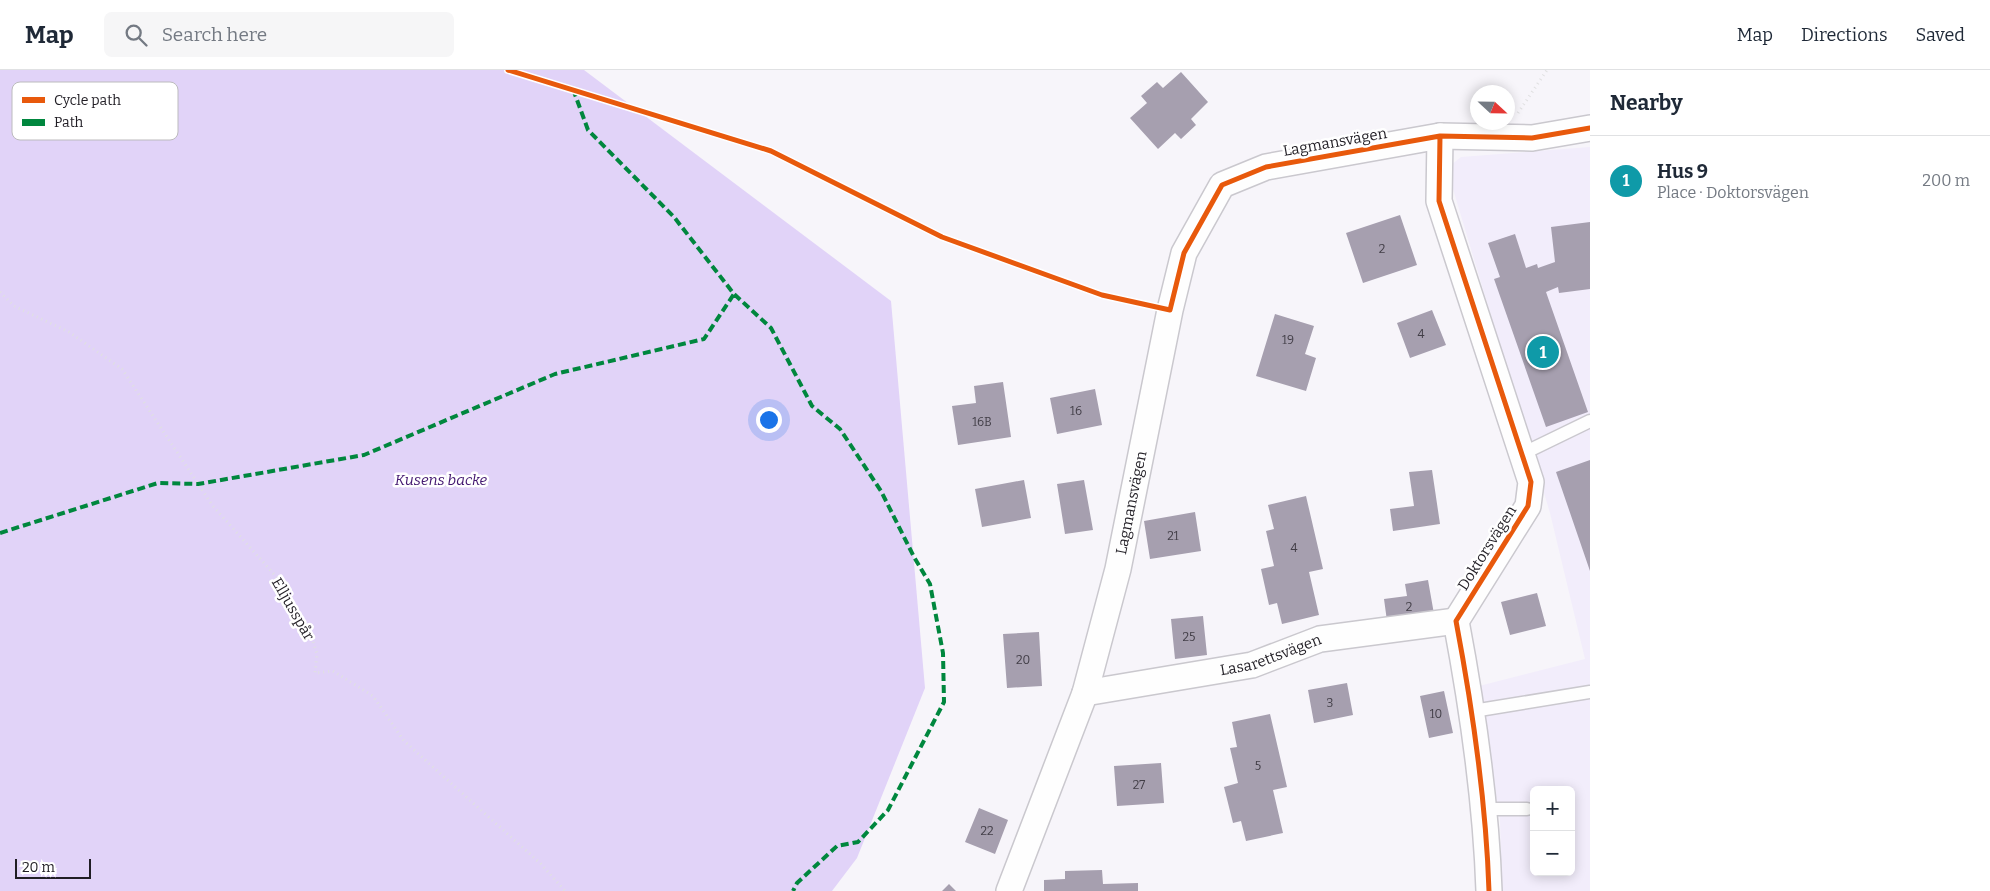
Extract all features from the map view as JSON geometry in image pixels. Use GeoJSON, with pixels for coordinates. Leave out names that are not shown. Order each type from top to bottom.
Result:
{"type":"FeatureCollection","features":[{"type":"Feature","properties":{"kind":"street","name":"Lagmansvägen"},"geometry":{"type":"LineString","coordinates":[[1009,891],[1085,693],[1118,569],[1170,310],[1184,253],[1222,185],[1266,167],[1440,136],[1532,138],[1590,128]]}},
{"type":"Feature","properties":{"kind":"street","name":"Doktorsvägen"},"geometry":{"type":"LineString","coordinates":[[1440,136],[1439,200],[1531,482],[1528,506],[1456,621]]}},
{"type":"Feature","properties":{"kind":"street","name":"Lasarettsvägen"},"geometry":{"type":"LineString","coordinates":[[1085,693],[1252,665],[1320,639],[1456,621]]}},
{"type":"Feature","properties":{"kind":"street"},"geometry":{"type":"LineString","coordinates":[[1456,621],[1473,711],[1488,835],[1490,891]]}},
{"type":"Feature","properties":{"kind":"lane"},"geometry":{"type":"LineString","coordinates":[[1522,454],[1590,422]]}},
{"type":"Feature","properties":{"kind":"lane"},"geometry":{"type":"LineString","coordinates":[[1473,711],[1590,692]]}},
{"type":"Feature","properties":{"kind":"lane"},"geometry":{"type":"LineString","coordinates":[[1484,809],[1527,809]]}},
{"type":"Feature","properties":{"kind":"path"},"geometry":{"type":"LineString","coordinates":[[1502,138],[1547,70]]}},
{"type":"Feature","properties":{"kind":"shaded area"},"geometry":{"type":"Polygon","coordinates":[[[1590,147],[1590,891],[1502,891],[1500,820],[1479,686],[1585,659],[1550,513],[1450,179],[1451,165],[1461,157],[1590,147]]]}},
{"type":"Feature","properties":{"kind":"green space","name":"Kusens backe"},"geometry":{"type":"Polygon","coordinates":[[[0,70],[584,70],[891,301],[925,688],[857,858],[832,891],[0,891],[0,70]]]}},
{"type":"Feature","properties":{"kind":"building"},"geometry":{"type":"Polygon","coordinates":[[[1181,72],[1208,102],[1191,119],[1196,125],[1181,139],[1175,133],[1158,149],[1130,118],[1147,103],[1141,96],[1157,82],[1163,88],[1181,72]]]}},
{"type":"Feature","properties":{"kind":"building"},"geometry":{"type":"Polygon","coordinates":[[[1400,215],[1417,265],[1363,283],[1346,233],[1400,215]]]}},
{"type":"Feature","properties":{"kind":"building"},"geometry":{"type":"Polygon","coordinates":[[[1590,222],[1590,289],[1559,293],[1558,287],[1546,292],[1588,412],[1546,427],[1494,279],[1500,277],[1488,243],[1515,234],[1526,268],[1537,264],[1538,268],[1555,262],[1551,227],[1590,222]]]}},
{"type":"Feature","properties":{"kind":"building"},"geometry":{"type":"Polygon","coordinates":[[[1432,310],[1446,345],[1410,358],[1397,323],[1432,310]]]}},
{"type":"Feature","properties":{"kind":"building"},"geometry":{"type":"Polygon","coordinates":[[[1275,314],[1314,326],[1305,354],[1316,358],[1306,391],[1256,376],[1275,314]]]}},
{"type":"Feature","properties":{"kind":"building"},"geometry":{"type":"Polygon","coordinates":[[[1003,382],[1011,437],[958,445],[952,406],[976,403],[974,386],[1003,382]]]}},
{"type":"Feature","properties":{"kind":"building"},"geometry":{"type":"Polygon","coordinates":[[[1095,389],[1102,425],[1057,434],[1050,398],[1095,389]]]}},
{"type":"Feature","properties":{"kind":"building"},"geometry":{"type":"Polygon","coordinates":[[[1590,460],[1590,571],[1556,472],[1590,460]]]}},
{"type":"Feature","properties":{"kind":"building"},"geometry":{"type":"Polygon","coordinates":[[[1432,470],[1440,524],[1393,531],[1390,509],[1414,506],[1409,472],[1432,470]]]}},
{"type":"Feature","properties":{"kind":"building"},"geometry":{"type":"Polygon","coordinates":[[[1024,480],[1031,518],[982,527],[975,489],[1024,480]]]}},
{"type":"Feature","properties":{"kind":"building"},"geometry":{"type":"Polygon","coordinates":[[[1084,480],[1093,530],[1065,534],[1057,484],[1084,480]]]}},
{"type":"Feature","properties":{"kind":"building"},"geometry":{"type":"Polygon","coordinates":[[[1306,496],[1323,569],[1309,572],[1319,615],[1282,624],[1277,603],[1269,605],[1261,569],[1274,566],[1266,531],[1274,529],[1268,505],[1306,496]]]}},
{"type":"Feature","properties":{"kind":"building"},"geometry":{"type":"Polygon","coordinates":[[[1195,512],[1201,551],[1150,559],[1144,521],[1195,512]]]}},
{"type":"Feature","properties":{"kind":"building"},"geometry":{"type":"Polygon","coordinates":[[[1428,580],[1434,614],[1387,621],[1384,599],[1407,596],[1405,584],[1428,580]]]}},
{"type":"Feature","properties":{"kind":"building"},"geometry":{"type":"Polygon","coordinates":[[[1537,593],[1546,626],[1510,635],[1501,602],[1537,593]]]}},
{"type":"Feature","properties":{"kind":"building"},"geometry":{"type":"Polygon","coordinates":[[[1203,616],[1207,655],[1175,659],[1171,619],[1203,616]]]}},
{"type":"Feature","properties":{"kind":"building"},"geometry":{"type":"Polygon","coordinates":[[[1039,632],[1042,686],[1007,688],[1003,634],[1039,632]]]}},
{"type":"Feature","properties":{"kind":"building"},"geometry":{"type":"Polygon","coordinates":[[[1347,683],[1353,715],[1314,723],[1308,690],[1347,683]]]}},
{"type":"Feature","properties":{"kind":"building"},"geometry":{"type":"Polygon","coordinates":[[[1444,691],[1453,733],[1429,738],[1420,696],[1444,691]]]}},
{"type":"Feature","properties":{"kind":"building"},"geometry":{"type":"Polygon","coordinates":[[[1270,714],[1287,787],[1273,790],[1283,833],[1246,841],[1241,821],[1233,823],[1224,787],[1238,783],[1230,748],[1237,747],[1232,722],[1270,714]]]}},
{"type":"Feature","properties":{"kind":"building"},"geometry":{"type":"Polygon","coordinates":[[[1161,763],[1164,803],[1117,806],[1114,766],[1161,763]]]}},
{"type":"Feature","properties":{"kind":"building"},"geometry":{"type":"Polygon","coordinates":[[[979,808],[1008,820],[995,854],[965,842],[979,808]]]}},
{"type":"Feature","properties":{"kind":"building"},"geometry":{"type":"Polygon","coordinates":[[[1102,870],[1103,884],[1138,883],[1138,891],[1044,891],[1044,880],[1065,879],[1065,871],[1102,870]]]}},
{"type":"Feature","properties":{"kind":"building"},"geometry":{"type":"Polygon","coordinates":[[[949,884],[956,891],[942,891],[949,884]]]}},
{"type":"Feature","properties":{"kind":"marked path"},"geometry":{"type":"LineString","coordinates":[[573,89],[588,130],[674,217],[734,294],[771,328],[812,406],[840,429],[881,491],[914,557],[930,584],[943,653],[944,702],[888,810],[858,842],[837,846],[797,883],[793,891]]}},
{"type":"Feature","properties":{"kind":"marked path"},"geometry":{"type":"LineString","coordinates":[[0,533],[158,483],[198,484],[364,455],[555,374],[704,339],[734,294]]}},
{"type":"Feature","properties":{"kind":"cycle path"},"geometry":{"type":"LineString","coordinates":[[508,70],[771,151],[942,237],[1102,295],[1170,310],[1184,253],[1222,185],[1266,167],[1440,136],[1532,138],[1590,128]]}},
{"type":"Feature","properties":{"kind":"cycle path"},"geometry":{"type":"LineString","coordinates":[[1440,136],[1439,201],[1531,482],[1528,506],[1456,621],[1478,755],[1489,891]]}},
{"type":"Feature","properties":{"kind":"place","name":"Hus 9"},"geometry":{"type":"Point","coordinates":[1543,352]}}]}
